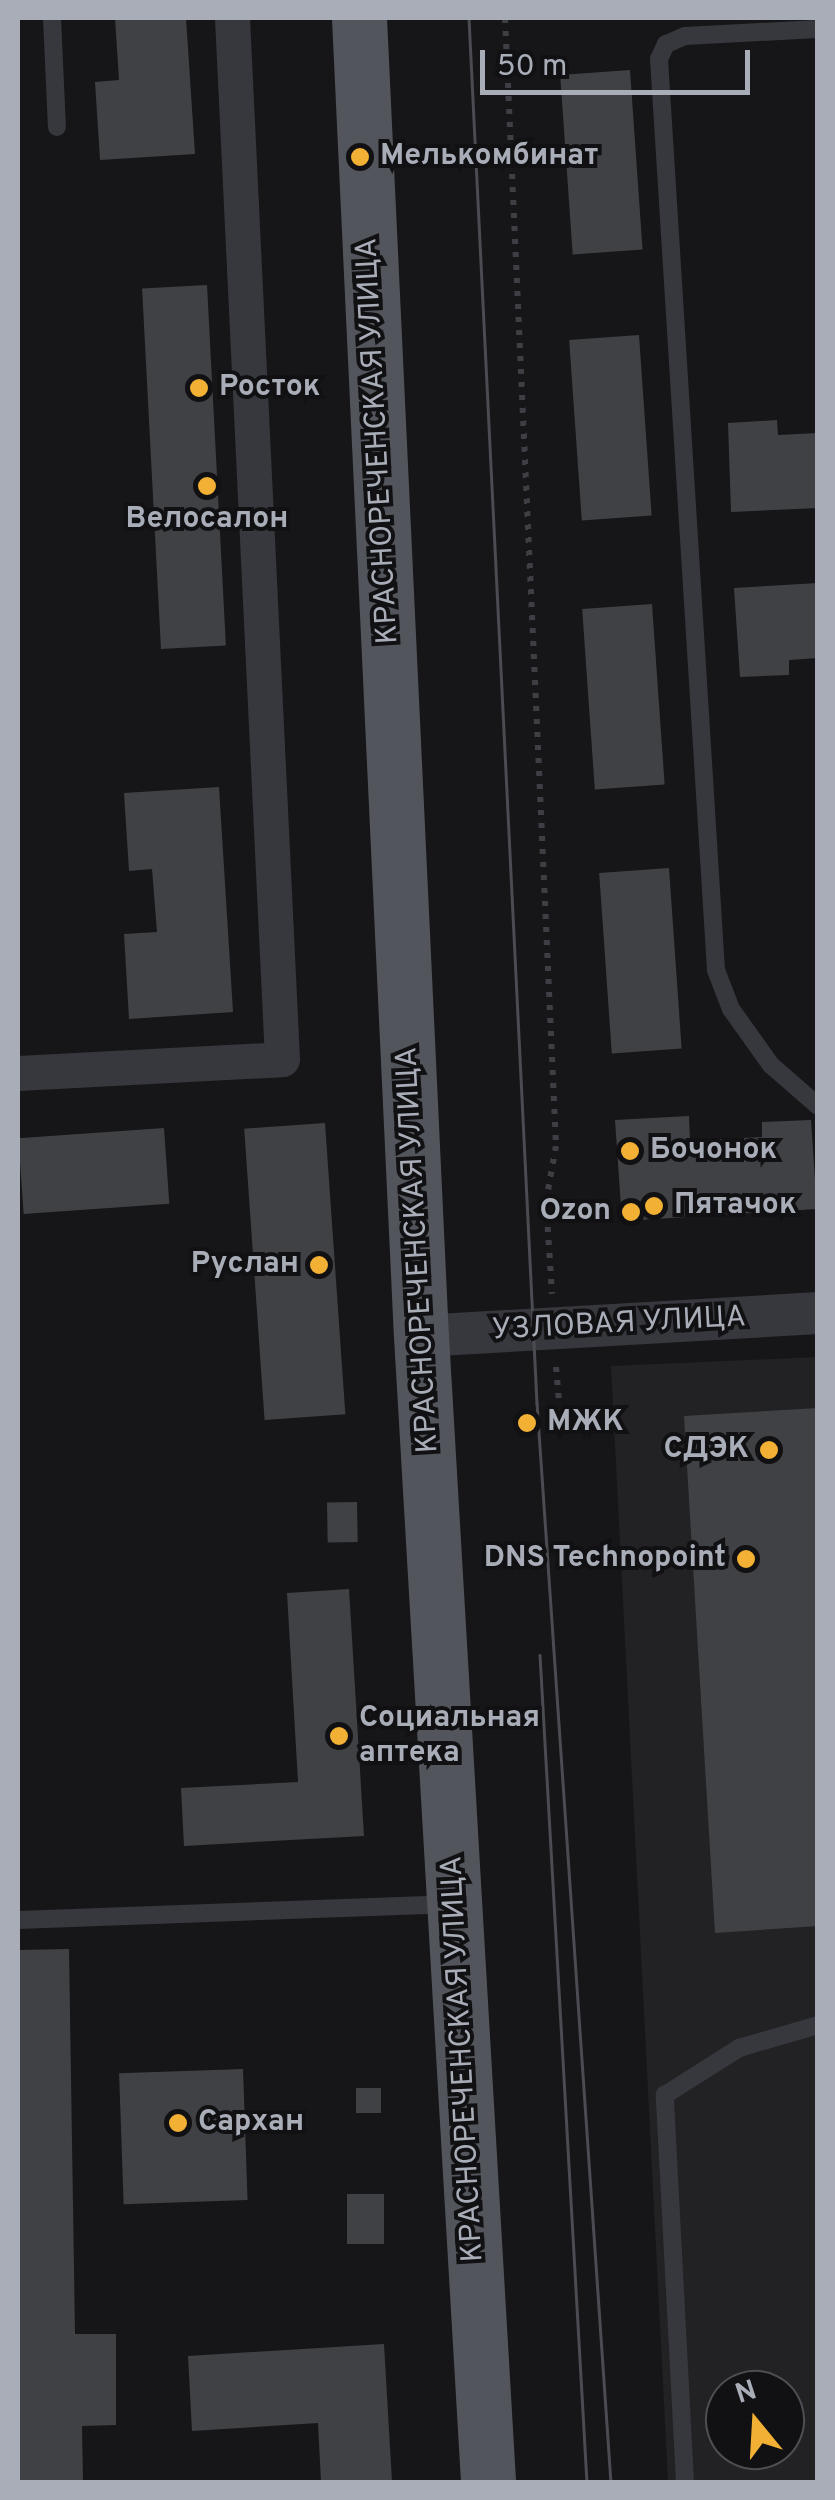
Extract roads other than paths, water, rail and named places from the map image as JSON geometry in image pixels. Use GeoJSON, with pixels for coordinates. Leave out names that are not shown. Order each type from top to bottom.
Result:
{"type":"FeatureCollection","features":[{"type":"Feature","properties":{"kind":"main road","name":"КРАСНОРЕЧЕНСКАЯ УЛИЦА"},"geometry":{"type":"LineString","coordinates":[[359,18],[421,1336],[488,2482]]}},
{"type":"Feature","properties":{"kind":"street"},"geometry":{"type":"LineString","coordinates":[[18,1073],[282,1059],[232,18]]}},
{"type":"Feature","properties":{"kind":"street","name":"УЗЛОВАЯ УЛИЦА"},"geometry":{"type":"LineString","coordinates":[[421,1336],[818,1312]]}},
{"type":"Feature","properties":{"kind":"lane"},"geometry":{"type":"LineString","coordinates":[[52,18],[58,127]]}},
{"type":"Feature","properties":{"kind":"lane"},"geometry":{"type":"LineString","coordinates":[[818,29],[685,36],[666,44],[659,59],[716,970],[731,1009],[771,1065],[818,1106]]}},
{"type":"Feature","properties":{"kind":"lane"},"geometry":{"type":"LineString","coordinates":[[18,1920],[454,1904]]}},
{"type":"Feature","properties":{"kind":"lane"},"geometry":{"type":"LineString","coordinates":[[686,2482],[665,2095],[739,2048],[818,2025]]}},
{"type":"Feature","properties":{"kind":"tram line"},"geometry":{"type":"LineString","coordinates":[[469,18],[537,1403],[611,2482]]}},
{"type":"Feature","properties":{"kind":"tram line"},"geometry":{"type":"LineString","coordinates":[[540,1655],[587,2482]]}},
{"type":"Feature","properties":{"kind":"place","name":"Мелькомбинат"},"geometry":{"type":"Point","coordinates":[360,157]}},
{"type":"Feature","properties":{"kind":"place","name":"Росток"},"geometry":{"type":"Point","coordinates":[199,388]}},
{"type":"Feature","properties":{"kind":"place","name":"Велосалон"},"geometry":{"type":"Point","coordinates":[207,486]}},
{"type":"Feature","properties":{"kind":"place","name":"Бочонок"},"geometry":{"type":"Point","coordinates":[630,1151]}},
{"type":"Feature","properties":{"kind":"place","name":"Пятачок"},"geometry":{"type":"Point","coordinates":[654,1206]}},
{"type":"Feature","properties":{"kind":"place","name":"Ozon"},"geometry":{"type":"Point","coordinates":[631,1212]}},
{"type":"Feature","properties":{"kind":"place","name":"Руслан"},"geometry":{"type":"Point","coordinates":[319,1265]}},
{"type":"Feature","properties":{"kind":"place","name":"МЖК"},"geometry":{"type":"Point","coordinates":[527,1423]}},
{"type":"Feature","properties":{"kind":"place","name":"СДЭК"},"geometry":{"type":"Point","coordinates":[769,1450]}},
{"type":"Feature","properties":{"kind":"place","name":"DNS Technopoint"},"geometry":{"type":"Point","coordinates":[746,1559]}},
{"type":"Feature","properties":{"kind":"place","name":"Социальная аптека"},"geometry":{"type":"Point","coordinates":[339,1736]}},
{"type":"Feature","properties":{"kind":"place","name":"Сархан"},"geometry":{"type":"Point","coordinates":[178,2123]}}]}
